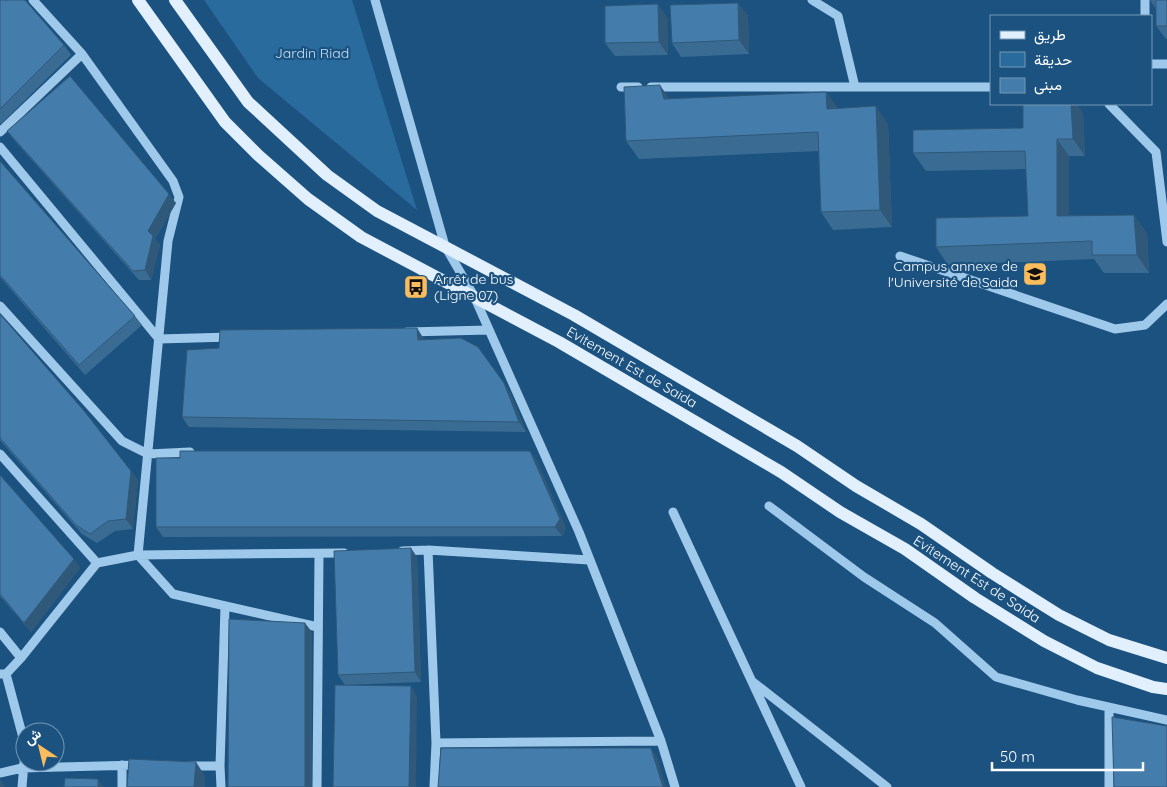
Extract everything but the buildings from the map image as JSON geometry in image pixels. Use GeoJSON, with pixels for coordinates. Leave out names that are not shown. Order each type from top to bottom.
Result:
{"type":"FeatureCollection","features":[{"type":"Feature","properties":{"kind":"main road","name":"Evitement Est de Saida"},"geometry":{"type":"LineString","coordinates":[[138,0],[225,122],[258,155],[308,199],[361,236],[559,342],[781,472],[840,512],[905,549],[975,598],[1044,641],[1097,668],[1152,687],[1167,689]]}},
{"type":"Feature","properties":{"kind":"main road"},"geometry":{"type":"LineString","coordinates":[[175,0],[248,102],[279,133],[327,175],[377,211],[574,315],[797,446],[856,486],[921,524],[992,573],[1059,615],[1109,640],[1167,658]]}},
{"type":"Feature","properties":{"kind":"street"},"geometry":{"type":"LineString","coordinates":[[33,0],[82,54],[173,181],[179,197],[168,241],[138,555],[173,594],[318,627]]}},
{"type":"Feature","properties":{"kind":"street"},"geometry":{"type":"LineString","coordinates":[[375,0],[445,246],[474,296],[579,532],[661,741],[675,787]]}},
{"type":"Feature","properties":{"kind":"street"},"geometry":{"type":"LineString","coordinates":[[812,0],[838,16],[855,87]]}},
{"type":"Feature","properties":{"kind":"street"},"geometry":{"type":"LineString","coordinates":[[1145,0],[1145,15]]}},
{"type":"Feature","properties":{"kind":"street"},"geometry":{"type":"LineString","coordinates":[[0,132],[82,54]]}},
{"type":"Feature","properties":{"kind":"street"},"geometry":{"type":"LineString","coordinates":[[1152,64],[1167,64]]}},
{"type":"Feature","properties":{"kind":"street"},"geometry":{"type":"LineString","coordinates":[[621,87],[990,87]]}},
{"type":"Feature","properties":{"kind":"street"},"geometry":{"type":"LineString","coordinates":[[1110,105],[1156,152],[1167,242]]}},
{"type":"Feature","properties":{"kind":"street"},"geometry":{"type":"LineString","coordinates":[[0,148],[159,339]]}},
{"type":"Feature","properties":{"kind":"street"},"geometry":{"type":"LineString","coordinates":[[900,256],[1115,328],[1145,324],[1167,304]]}},
{"type":"Feature","properties":{"kind":"street"},"geometry":{"type":"LineString","coordinates":[[0,306],[122,441],[148,454],[197,452]]}},
{"type":"Feature","properties":{"kind":"street"},"geometry":{"type":"LineString","coordinates":[[402,332],[489,330]]}},
{"type":"Feature","properties":{"kind":"street"},"geometry":{"type":"LineString","coordinates":[[159,339],[237,337]]}},
{"type":"Feature","properties":{"kind":"street"},"geometry":{"type":"LineString","coordinates":[[0,454],[97,563]]}},
{"type":"Feature","properties":{"kind":"street"},"geometry":{"type":"LineString","coordinates":[[535,455],[545,455]]}},
{"type":"Feature","properties":{"kind":"street"},"geometry":{"type":"LineString","coordinates":[[769,506],[864,577],[935,623],[996,677],[1077,700],[1167,720]]}},
{"type":"Feature","properties":{"kind":"street"},"geometry":{"type":"LineString","coordinates":[[673,512],[801,787]]}},
{"type":"Feature","properties":{"kind":"street"},"geometry":{"type":"LineString","coordinates":[[389,552],[428,550],[589,560]]}},
{"type":"Feature","properties":{"kind":"street"},"geometry":{"type":"LineString","coordinates":[[428,550],[436,742],[434,787]]}},
{"type":"Feature","properties":{"kind":"street"},"geometry":{"type":"LineString","coordinates":[[18,722],[3,674],[21,658],[97,563],[138,555],[349,553]]}},
{"type":"Feature","properties":{"kind":"street"},"geometry":{"type":"LineString","coordinates":[[317,787],[320,554]]}},
{"type":"Feature","properties":{"kind":"street"},"geometry":{"type":"LineString","coordinates":[[221,787],[225,606]]}},
{"type":"Feature","properties":{"kind":"street"},"geometry":{"type":"LineString","coordinates":[[0,632],[21,658]]}},
{"type":"Feature","properties":{"kind":"street"},"geometry":{"type":"LineString","coordinates":[[752,681],[887,787]]}},
{"type":"Feature","properties":{"kind":"street"},"geometry":{"type":"LineString","coordinates":[[1109,707],[1109,787]]}},
{"type":"Feature","properties":{"kind":"street"},"geometry":{"type":"LineString","coordinates":[[436,742],[661,741]]}},
{"type":"Feature","properties":{"kind":"street"},"geometry":{"type":"LineString","coordinates":[[122,765],[122,787]]}},
{"type":"Feature","properties":{"kind":"street"},"geometry":{"type":"LineString","coordinates":[[65,767],[151,766]]}},
{"type":"Feature","properties":{"kind":"street"},"geometry":{"type":"LineString","coordinates":[[181,766],[220,766]]}},
{"type":"Feature","properties":{"kind":"street"},"geometry":{"type":"LineString","coordinates":[[0,773],[15,770]]}},
{"type":"Feature","properties":{"kind":"street"},"geometry":{"type":"LineString","coordinates":[[22,772],[22,787]]}},
{"type":"Feature","properties":{"kind":"green space","name":"Jardin Riad"},"geometry":{"type":"Polygon","coordinates":[[[204,0],[352,0],[417,210],[258,78],[204,0]]]}},
{"type":"Feature","properties":{"kind":"place","name":"Campus annexe de l'Université de Saida"},"geometry":{"type":"Point","coordinates":[1035,274]}},
{"type":"Feature","properties":{"kind":"place","name":"Arrêt de bus (Ligne 07)"},"geometry":{"type":"Point","coordinates":[416,287]}}]}
